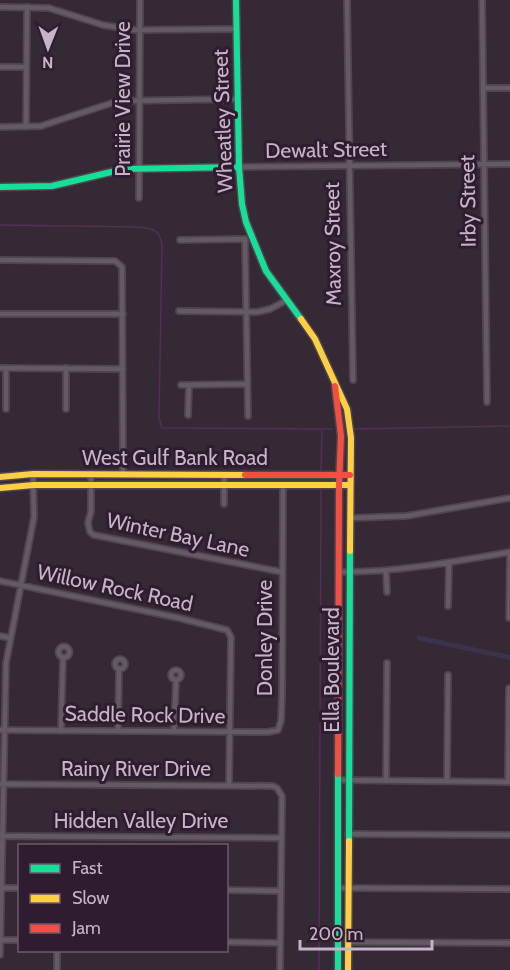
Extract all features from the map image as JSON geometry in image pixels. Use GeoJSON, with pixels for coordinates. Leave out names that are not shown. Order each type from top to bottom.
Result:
{"type":"FeatureCollection","features":[{"type":"Feature","properties":{"kind":"main road","name":"Wheatley Street"},"geometry":{"type":"LineString","coordinates":[[236,0],[239,167],[242,204],[253,239]]}},
{"type":"Feature","properties":{"kind":"main road","name":"Dewalt Street"},"geometry":{"type":"LineString","coordinates":[[0,187],[52,186],[107,172],[139,169],[239,167]]}},
{"type":"Feature","properties":{"kind":"main road","name":"Ella Boulevard"},"geometry":{"type":"LineString","coordinates":[[253,239],[266,271],[315,339],[332,373],[347,409],[351,438],[348,970]]}},
{"type":"Feature","properties":{"kind":"main road","name":"Ella Boulevard"},"geometry":{"type":"LineString","coordinates":[[332,373],[341,436],[338,970]]}},
{"type":"Feature","properties":{"kind":"main road","name":"West Gulf Bank Road"},"geometry":{"type":"LineString","coordinates":[[0,477],[33,474],[350,475]]}},
{"type":"Feature","properties":{"kind":"main road","name":"West Gulf Bank Road"},"geometry":{"type":"LineString","coordinates":[[0,488],[34,485],[350,485]]}},
{"type":"Feature","properties":{"kind":"street","name":"Prairie View Drive"},"geometry":{"type":"LineString","coordinates":[[139,198],[140,0]]}},
{"type":"Feature","properties":{"kind":"street","name":"Maxroy Street"},"geometry":{"type":"LineString","coordinates":[[347,0],[352,380]]}},
{"type":"Feature","properties":{"kind":"street","name":"Irby Street"},"geometry":{"type":"LineString","coordinates":[[482,0],[487,402]]}},
{"type":"Feature","properties":{"kind":"street"},"geometry":{"type":"LineString","coordinates":[[0,7],[48,8],[103,25],[140,30],[237,29]]}},
{"type":"Feature","properties":{"kind":"street"},"geometry":{"type":"LineString","coordinates":[[26,127],[27,7]]}},
{"type":"Feature","properties":{"kind":"street"},"geometry":{"type":"LineString","coordinates":[[0,67],[27,67]]}},
{"type":"Feature","properties":{"kind":"street"},"geometry":{"type":"LineString","coordinates":[[483,88],[510,88]]}},
{"type":"Feature","properties":{"kind":"street"},"geometry":{"type":"LineString","coordinates":[[0,127],[26,127],[58,122],[103,104],[139,99],[238,99]]}},
{"type":"Feature","properties":{"kind":"street","name":"Dewalt Street"},"geometry":{"type":"LineString","coordinates":[[239,167],[510,164]]}},
{"type":"Feature","properties":{"kind":"street"},"geometry":{"type":"LineString","coordinates":[[180,240],[245,239],[249,416]]}},
{"type":"Feature","properties":{"kind":"street"},"geometry":{"type":"LineString","coordinates":[[0,261],[115,261],[122,267],[123,474]]}},
{"type":"Feature","properties":{"kind":"street"},"geometry":{"type":"LineString","coordinates":[[179,311],[246,312],[270,309],[287,300]]}},
{"type":"Feature","properties":{"kind":"street"},"geometry":{"type":"LineString","coordinates":[[0,314],[123,314]]}},
{"type":"Feature","properties":{"kind":"street"},"geometry":{"type":"LineString","coordinates":[[6,409],[3,368],[123,369]]}},
{"type":"Feature","properties":{"kind":"street"},"geometry":{"type":"LineString","coordinates":[[66,368],[66,409]]}},
{"type":"Feature","properties":{"kind":"street"},"geometry":{"type":"LineString","coordinates":[[181,385],[248,384]]}},
{"type":"Feature","properties":{"kind":"street"},"geometry":{"type":"LineString","coordinates":[[188,415],[189,385]]}},
{"type":"Feature","properties":{"kind":"street"},"geometry":{"type":"LineString","coordinates":[[0,956],[6,663],[34,517],[33,474]]}},
{"type":"Feature","properties":{"kind":"street","name":"Winter Bay Lane"},"geometry":{"type":"LineString","coordinates":[[91,474],[88,523],[90,532],[94,535],[282,573]]}},
{"type":"Feature","properties":{"kind":"street"},"geometry":{"type":"LineString","coordinates":[[224,475],[224,504]]}},
{"type":"Feature","properties":{"kind":"street","name":"Donley Drive"},"geometry":{"type":"LineString","coordinates":[[281,719],[283,485]]}},
{"type":"Feature","properties":{"kind":"street"},"geometry":{"type":"LineString","coordinates":[[350,518],[406,516],[510,498]]}},
{"type":"Feature","properties":{"kind":"street"},"geometry":{"type":"LineString","coordinates":[[340,572],[387,571],[510,552],[509,618]]}},
{"type":"Feature","properties":{"kind":"street"},"geometry":{"type":"LineString","coordinates":[[448,563],[448,606]]}},
{"type":"Feature","properties":{"kind":"street"},"geometry":{"type":"LineString","coordinates":[[387,571],[387,592]]}},
{"type":"Feature","properties":{"kind":"street","name":"Willow Rock Road"},"geometry":{"type":"LineString","coordinates":[[0,581],[223,627],[231,637],[229,732]]}},
{"type":"Feature","properties":{"kind":"street"},"geometry":{"type":"LineString","coordinates":[[0,636],[10,638]]}},
{"type":"Feature","properties":{"kind":"street"},"geometry":{"type":"LineString","coordinates":[[61,731],[63,657]]}},
{"type":"Feature","properties":{"kind":"street"},"geometry":{"type":"LineString","coordinates":[[386,781],[387,663]]}},
{"type":"Feature","properties":{"kind":"street"},"geometry":{"type":"LineString","coordinates":[[117,731],[119,669]]}},
{"type":"Feature","properties":{"kind":"street"},"geometry":{"type":"LineString","coordinates":[[447,781],[448,675]]}},
{"type":"Feature","properties":{"kind":"street"},"geometry":{"type":"LineString","coordinates":[[174,732],[176,680]]}},
{"type":"Feature","properties":{"kind":"street"},"geometry":{"type":"LineString","coordinates":[[339,780],[509,782],[509,688]]}},
{"type":"Feature","properties":{"kind":"street","name":"Saddle Rock Drive"},"geometry":{"type":"LineString","coordinates":[[3,730],[274,732],[278,730],[281,719]]}},
{"type":"Feature","properties":{"kind":"street"},"geometry":{"type":"LineString","coordinates":[[229,732],[229,786]]}},
{"type":"Feature","properties":{"kind":"street","name":"Rainy River Drive"},"geometry":{"type":"LineString","coordinates":[[2,784],[272,786],[277,788],[282,796],[281,838]]}},
{"type":"Feature","properties":{"kind":"street"},"geometry":{"type":"LineString","coordinates":[[348,834],[510,835]]}},
{"type":"Feature","properties":{"kind":"street","name":"Hidden Valley Drive"},"geometry":{"type":"LineString","coordinates":[[2,836],[281,838]]}},
{"type":"Feature","properties":{"kind":"street"},"geometry":{"type":"LineString","coordinates":[[280,970],[281,838]]}},
{"type":"Feature","properties":{"kind":"street"},"geometry":{"type":"LineString","coordinates":[[2,888],[18,888]]}},
{"type":"Feature","properties":{"kind":"street"},"geometry":{"type":"LineString","coordinates":[[338,888],[510,889]]}},
{"type":"Feature","properties":{"kind":"street"},"geometry":{"type":"LineString","coordinates":[[228,890],[280,891]]}},
{"type":"Feature","properties":{"kind":"street"},"geometry":{"type":"LineString","coordinates":[[1,940],[18,940]]}},
{"type":"Feature","properties":{"kind":"street"},"geometry":{"type":"LineString","coordinates":[[228,942],[280,943]]}},
{"type":"Feature","properties":{"kind":"street"},"geometry":{"type":"LineString","coordinates":[[348,942],[510,943]]}},
{"type":"Feature","properties":{"kind":"street"},"geometry":{"type":"LineString","coordinates":[[57,952],[57,970]]}},
{"type":"Feature","properties":{"kind":"shaded area"},"geometry":{"type":"Polygon","coordinates":[[[417,635],[510,655],[510,660],[417,640],[417,635]]]}},
{"type":"Feature","properties":{"kind":"waterway"},"geometry":{"type":"LineString","coordinates":[[0,225],[137,227],[151,229],[157,233],[162,245],[159,418],[162,428],[322,429],[321,472]]}},
{"type":"Feature","properties":{"kind":"waterway"},"geometry":{"type":"LineString","coordinates":[[354,429],[510,426]]}},
{"type":"Feature","properties":{"kind":"waterway"},"geometry":{"type":"LineString","coordinates":[[322,429],[332,429]]}},
{"type":"Feature","properties":{"kind":"waterway"},"geometry":{"type":"LineString","coordinates":[[319,970],[321,486]]}},
{"type":"Feature","properties":{"kind":"traffic: fast"},"geometry":{"type":"LineString","coordinates":[[236,0],[239,167],[242,204],[246,222],[266,271],[301,319]]}},
{"type":"Feature","properties":{"kind":"traffic: fast"},"geometry":{"type":"LineString","coordinates":[[0,187],[52,186],[124,169],[239,167]]}},
{"type":"Feature","properties":{"kind":"traffic: fast"},"geometry":{"type":"LineString","coordinates":[[349,841],[350,551]]}},
{"type":"Feature","properties":{"kind":"traffic: fast"},"geometry":{"type":"LineString","coordinates":[[338,774],[338,970]]}},
{"type":"Feature","properties":{"kind":"traffic: slow"},"geometry":{"type":"LineString","coordinates":[[301,319],[315,339],[347,409],[351,438],[350,551]]}},
{"type":"Feature","properties":{"kind":"traffic: slow"},"geometry":{"type":"LineString","coordinates":[[0,477],[33,474],[245,475]]}},
{"type":"Feature","properties":{"kind":"traffic: slow"},"geometry":{"type":"LineString","coordinates":[[0,488],[34,485],[350,485]]}},
{"type":"Feature","properties":{"kind":"traffic: slow"},"geometry":{"type":"LineString","coordinates":[[348,970],[349,841]]}},
{"type":"Feature","properties":{"kind":"traffic: jam"},"geometry":{"type":"LineString","coordinates":[[335,386],[341,436],[338,774]]}},
{"type":"Feature","properties":{"kind":"traffic: jam"},"geometry":{"type":"LineString","coordinates":[[245,475],[350,475]]}}]}
